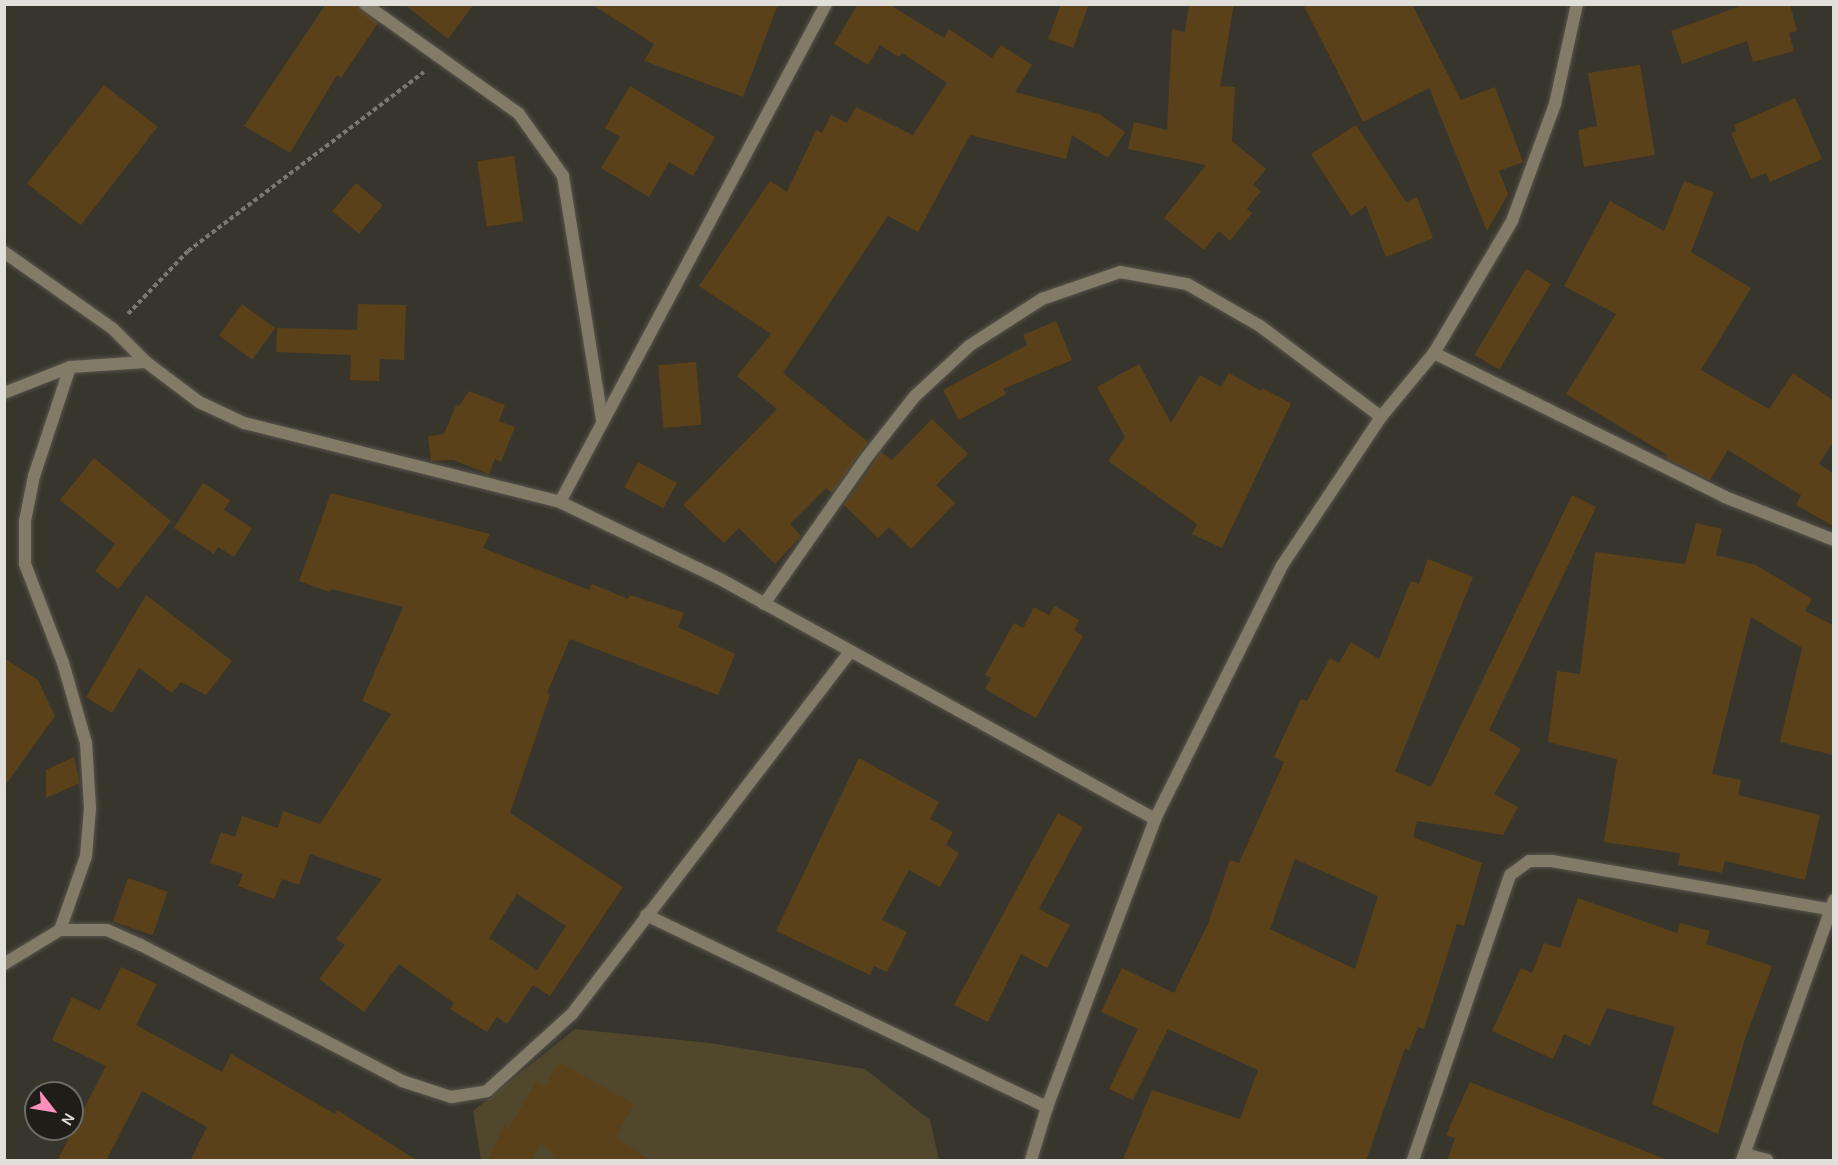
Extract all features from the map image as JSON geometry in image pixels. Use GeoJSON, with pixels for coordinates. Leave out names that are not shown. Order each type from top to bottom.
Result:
{"type":"FeatureCollection","features":[{"type":"Feature","properties":{"kind":"street"},"geometry":{"type":"LineString","coordinates":[[365,4],[519,114],[563,176],[602,420]]}},
{"type":"Feature","properties":{"kind":"street"},"geometry":{"type":"LineString","coordinates":[[560,502],[826,4]]}},
{"type":"Feature","properties":{"kind":"street"},"geometry":{"type":"LineString","coordinates":[[1031,1161],[1047,1107],[1155,819],[1281,567],[1381,417],[1434,353],[1512,221],[1555,104],[1577,4]]}},
{"type":"Feature","properties":{"kind":"street"},"geometry":{"type":"LineString","coordinates":[[4,252],[113,329],[146,362],[199,402],[244,423],[560,502],[764,604],[849,653],[1155,819]]}},
{"type":"Feature","properties":{"kind":"street"},"geometry":{"type":"LineString","coordinates":[[764,604],[867,457],[914,397],[969,346],[1042,299],[1120,272],[1187,284],[1260,326],[1381,417]]}},
{"type":"Feature","properties":{"kind":"street"},"geometry":{"type":"LineString","coordinates":[[1434,353],[1725,498],[1833,540]]}},
{"type":"Feature","properties":{"kind":"street"},"geometry":{"type":"LineString","coordinates":[[4,393],[70,367],[146,362]]}},
{"type":"Feature","properties":{"kind":"street"},"geometry":{"type":"LineString","coordinates":[[60,930],[86,856],[90,808],[86,743],[63,663],[25,564],[25,521],[34,477],[70,367]]}},
{"type":"Feature","properties":{"kind":"street"},"geometry":{"type":"LineString","coordinates":[[4,964],[60,930],[106,930],[141,945],[402,1081],[451,1097],[487,1091],[572,1014],[849,653]]}},
{"type":"Feature","properties":{"kind":"street"},"geometry":{"type":"LineString","coordinates":[[1413,1161],[1510,875],[1529,861],[1552,861],[1833,907],[1743,1157],[1767,1161]]}},
{"type":"Feature","properties":{"kind":"street"},"geometry":{"type":"LineString","coordinates":[[646,915],[1047,1107]]}},
{"type":"Feature","properties":{"kind":"path"},"geometry":{"type":"LineString","coordinates":[[113,329],[188,251],[441,58]]}},
{"type":"Feature","properties":{"kind":"shaded area"},"geometry":{"type":"Polygon","coordinates":[[[575,1029],[710,1043],[865,1069],[930,1120],[939,1160],[481,1160],[473,1111],[575,1029]]]}},
{"type":"Feature","properties":{"kind":"building"},"geometry":{"type":"Polygon","coordinates":[[[326,4],[357,4],[378,23],[341,78],[337,75],[290,153],[244,126],[326,4]]]}},
{"type":"Feature","properties":{"kind":"building"},"geometry":{"type":"Polygon","coordinates":[[[404,4],[474,4],[448,39],[404,4]]]}},
{"type":"Feature","properties":{"kind":"building"},"geometry":{"type":"Polygon","coordinates":[[[591,4],[778,4],[743,97],[644,61],[654,44],[591,4]]]}},
{"type":"Feature","properties":{"kind":"building"},"geometry":{"type":"Polygon","coordinates":[[[858,4],[888,4],[944,38],[949,29],[992,58],[1001,45],[1032,65],[1015,92],[1099,114],[1125,132],[1108,158],[1072,135],[1066,159],[970,135],[918,232],[888,216],[783,373],[868,442],[832,493],[826,488],[790,524],[801,536],[775,564],[739,528],[724,543],[683,505],[777,409],[737,376],[771,334],[699,286],[770,181],[787,192],[816,130],[822,133],[831,115],[847,123],[856,107],[913,135],[947,83],[902,53],[899,57],[880,45],[868,65],[834,44],[858,4]]]}},
{"type":"Feature","properties":{"kind":"building"},"geometry":{"type":"Polygon","coordinates":[[[1061,4],[1089,4],[1073,48],[1048,39],[1061,4]]]}},
{"type":"Feature","properties":{"kind":"building"},"geometry":{"type":"Polygon","coordinates":[[[1189,4],[1234,4],[1220,86],[1235,87],[1232,141],[1266,169],[1253,185],[1261,191],[1247,209],[1252,213],[1230,241],[1219,231],[1204,250],[1164,218],[1206,165],[1128,149],[1134,122],[1167,130],[1172,29],[1185,32],[1189,4]]]}},
{"type":"Feature","properties":{"kind":"building"},"geometry":{"type":"Polygon","coordinates":[[[1303,4],[1412,4],[1461,100],[1495,87],[1523,162],[1499,171],[1508,194],[1487,231],[1429,88],[1363,122],[1303,4]]]}},
{"type":"Feature","properties":{"kind":"building"},"geometry":{"type":"Polygon","coordinates":[[[1746,4],[1790,4],[1797,31],[1789,33],[1794,51],[1753,62],[1747,41],[1682,64],[1671,31],[1746,4]]]}},
{"type":"Feature","properties":{"kind":"building"},"geometry":{"type":"Polygon","coordinates":[[[1640,65],[1655,155],[1584,167],[1578,130],[1597,126],[1588,73],[1640,65]]]}},
{"type":"Feature","properties":{"kind":"building"},"geometry":{"type":"Polygon","coordinates":[[[104,85],[158,127],[81,225],[27,184],[104,85]]]}},
{"type":"Feature","properties":{"kind":"building"},"geometry":{"type":"Polygon","coordinates":[[[630,86],[715,137],[693,176],[669,162],[649,197],[601,168],[620,137],[605,128],[630,86]]]}},
{"type":"Feature","properties":{"kind":"building"},"geometry":{"type":"Polygon","coordinates":[[[1795,98],[1822,159],[1770,182],[1766,173],[1751,179],[1731,133],[1736,131],[1734,125],[1795,98]]]}},
{"type":"Feature","properties":{"kind":"building"},"geometry":{"type":"Polygon","coordinates":[[[1356,125],[1406,202],[1417,197],[1433,238],[1386,257],[1366,206],[1351,216],[1311,154],[1356,125]]]}},
{"type":"Feature","properties":{"kind":"building"},"geometry":{"type":"Polygon","coordinates":[[[514,156],[523,221],[487,227],[477,161],[514,156]]]}},
{"type":"Feature","properties":{"kind":"building"},"geometry":{"type":"Polygon","coordinates":[[[1684,181],[1714,192],[1691,252],[1751,288],[1701,370],[1769,409],[1793,373],[1833,400],[1833,442],[1819,464],[1833,473],[1833,526],[1796,505],[1801,495],[1728,450],[1710,480],[1666,458],[1667,455],[1566,394],[1616,314],[1564,286],[1610,201],[1664,231],[1684,181]]]}},
{"type":"Feature","properties":{"kind":"building"},"geometry":{"type":"Polygon","coordinates":[[[356,183],[383,205],[359,234],[332,211],[356,183]]]}},
{"type":"Feature","properties":{"kind":"building"},"geometry":{"type":"Polygon","coordinates":[[[1526,269],[1551,284],[1499,370],[1474,355],[1526,269]]]}},
{"type":"Feature","properties":{"kind":"building"},"geometry":{"type":"Polygon","coordinates":[[[242,304],[275,328],[252,360],[219,336],[242,304]]]}},
{"type":"Feature","properties":{"kind":"building"},"geometry":{"type":"Polygon","coordinates":[[[358,304],[406,305],[404,360],[380,359],[379,381],[350,380],[351,355],[276,352],[277,328],[357,330],[358,304]]]}},
{"type":"Feature","properties":{"kind":"building"},"geometry":{"type":"Polygon","coordinates":[[[1056,321],[1072,360],[1003,389],[1006,394],[959,420],[943,390],[1027,345],[1023,335],[1056,321]]]}},
{"type":"Feature","properties":{"kind":"building"},"geometry":{"type":"Polygon","coordinates":[[[696,362],[701,425],[664,428],[658,365],[696,362]]]}},
{"type":"Feature","properties":{"kind":"building"},"geometry":{"type":"Polygon","coordinates":[[[1139,364],[1171,423],[1200,375],[1221,387],[1229,373],[1261,391],[1262,388],[1291,403],[1222,548],[1192,534],[1197,524],[1108,461],[1125,437],[1097,387],[1139,364]]]}},
{"type":"Feature","properties":{"kind":"building"},"geometry":{"type":"Polygon","coordinates":[[[469,391],[505,405],[499,421],[515,427],[501,462],[495,459],[489,474],[453,460],[431,461],[428,436],[444,434],[456,405],[459,406],[469,391]]]}},
{"type":"Feature","properties":{"kind":"building"},"geometry":{"type":"Polygon","coordinates":[[[932,419],[968,454],[936,485],[955,503],[911,549],[889,527],[878,538],[844,505],[881,452],[892,460],[932,419]]]}},
{"type":"Feature","properties":{"kind":"building"},"geometry":{"type":"Polygon","coordinates":[[[94,458],[171,521],[118,589],[95,571],[115,544],[60,500],[94,458]]]}},
{"type":"Feature","properties":{"kind":"building"},"geometry":{"type":"Polygon","coordinates":[[[638,462],[677,483],[663,508],[624,488],[638,462]]]}},
{"type":"Feature","properties":{"kind":"building"},"geometry":{"type":"Polygon","coordinates":[[[203,483],[230,500],[224,510],[252,528],[234,557],[218,547],[214,554],[174,528],[203,483]]]}},
{"type":"Feature","properties":{"kind":"building"},"geometry":{"type":"Polygon","coordinates":[[[331,493],[490,534],[483,548],[589,590],[592,584],[628,599],[630,595],[684,613],[678,627],[735,654],[718,695],[570,639],[547,693],[550,695],[510,813],[623,887],[550,996],[533,985],[507,1024],[497,1017],[487,1032],[450,1009],[454,1003],[399,964],[364,1012],[319,979],[345,945],[336,939],[382,879],[310,854],[299,885],[282,879],[274,899],[238,886],[243,874],[210,863],[221,832],[235,837],[242,816],[278,828],[283,811],[320,824],[391,714],[362,701],[403,607],[331,589],[330,592],[299,581],[331,493]],[[517,894],[489,938],[537,970],[566,926],[517,894]]]}},
{"type":"Feature","properties":{"kind":"building"},"geometry":{"type":"Polygon","coordinates":[[[1572,495],[1596,507],[1489,730],[1521,749],[1494,794],[1518,807],[1503,835],[1417,821],[1413,837],[1482,863],[1464,926],[1457,924],[1424,1029],[1418,1027],[1409,1050],[1405,1048],[1366,1161],[1122,1161],[1152,1090],[1240,1119],[1258,1070],[1168,1029],[1133,1100],[1109,1089],[1138,1029],[1101,1012],[1122,968],[1174,993],[1208,924],[1230,860],[1239,863],[1284,762],[1274,757],[1301,699],[1307,701],[1330,658],[1339,663],[1351,642],[1379,659],[1411,581],[1419,584],[1428,559],[1473,577],[1395,771],[1431,787],[1572,495]],[[1295,859],[1270,929],[1355,969],[1378,896],[1295,859]]]}},
{"type":"Feature","properties":{"kind":"building"},"geometry":{"type":"Polygon","coordinates":[[[1696,523],[1722,529],[1716,555],[1756,565],[1812,599],[1805,611],[1833,625],[1833,755],[1780,742],[1802,648],[1751,617],[1712,774],[1741,780],[1738,795],[1820,815],[1805,880],[1725,861],[1722,873],[1678,865],[1680,853],[1604,842],[1617,759],[1548,742],[1557,671],[1580,674],[1595,552],[1685,564],[1696,523]]]}},
{"type":"Feature","properties":{"kind":"building"},"geometry":{"type":"Polygon","coordinates":[[[146,595],[232,661],[206,695],[181,682],[172,693],[139,668],[112,713],[86,697],[146,595]]]}},
{"type":"Feature","properties":{"kind":"building"},"geometry":{"type":"Polygon","coordinates":[[[1055,606],[1079,620],[1074,630],[1083,636],[1036,718],[985,689],[991,678],[985,675],[1014,623],[1023,628],[1034,607],[1049,615],[1055,606]]]}},
{"type":"Feature","properties":{"kind":"building"},"geometry":{"type":"Polygon","coordinates":[[[4,658],[38,680],[55,716],[4,787],[4,658]]]}},
{"type":"Feature","properties":{"kind":"building"},"geometry":{"type":"Polygon","coordinates":[[[74,757],[80,783],[46,798],[46,770],[74,757]]]}},
{"type":"Feature","properties":{"kind":"building"},"geometry":{"type":"Polygon","coordinates":[[[859,758],[939,802],[930,819],[953,832],[946,845],[959,853],[940,887],[909,870],[882,920],[907,932],[887,972],[874,966],[870,975],[776,931],[859,758]]]}},
{"type":"Feature","properties":{"kind":"building"},"geometry":{"type":"Polygon","coordinates":[[[1058,813],[1083,827],[1039,909],[1070,925],[1047,968],[1021,954],[988,1022],[954,1005],[1058,813]]]}},
{"type":"Feature","properties":{"kind":"building"},"geometry":{"type":"Polygon","coordinates":[[[128,878],[168,892],[153,935],[113,921],[128,878]]]}},
{"type":"Feature","properties":{"kind":"building"},"geometry":{"type":"Polygon","coordinates":[[[1578,898],[1677,933],[1680,923],[1710,931],[1706,944],[1772,966],[1745,1039],[1718,1134],[1652,1104],[1675,1027],[1607,1008],[1590,1046],[1564,1034],[1553,1059],[1492,1031],[1521,968],[1532,973],[1544,943],[1560,948],[1578,898]]]}},
{"type":"Feature","properties":{"kind":"building"},"geometry":{"type":"Polygon","coordinates":[[[121,967],[157,984],[136,1025],[222,1072],[231,1054],[335,1114],[337,1110],[418,1161],[190,1161],[207,1127],[142,1091],[106,1161],[57,1161],[67,1141],[84,1141],[84,1109],[106,1066],[52,1040],[72,997],[100,1011],[121,967]]]}},
{"type":"Feature","properties":{"kind":"building"},"geometry":{"type":"Polygon","coordinates":[[[559,1062],[634,1104],[616,1137],[651,1161],[559,1161],[540,1142],[532,1161],[487,1161],[504,1126],[509,1129],[536,1081],[545,1086],[559,1062]]]}},
{"type":"Feature","properties":{"kind":"building"},"geometry":{"type":"Polygon","coordinates":[[[1470,1082],[1665,1159],[1665,1161],[1447,1161],[1455,1138],[1446,1135],[1470,1082]]]}}]}
